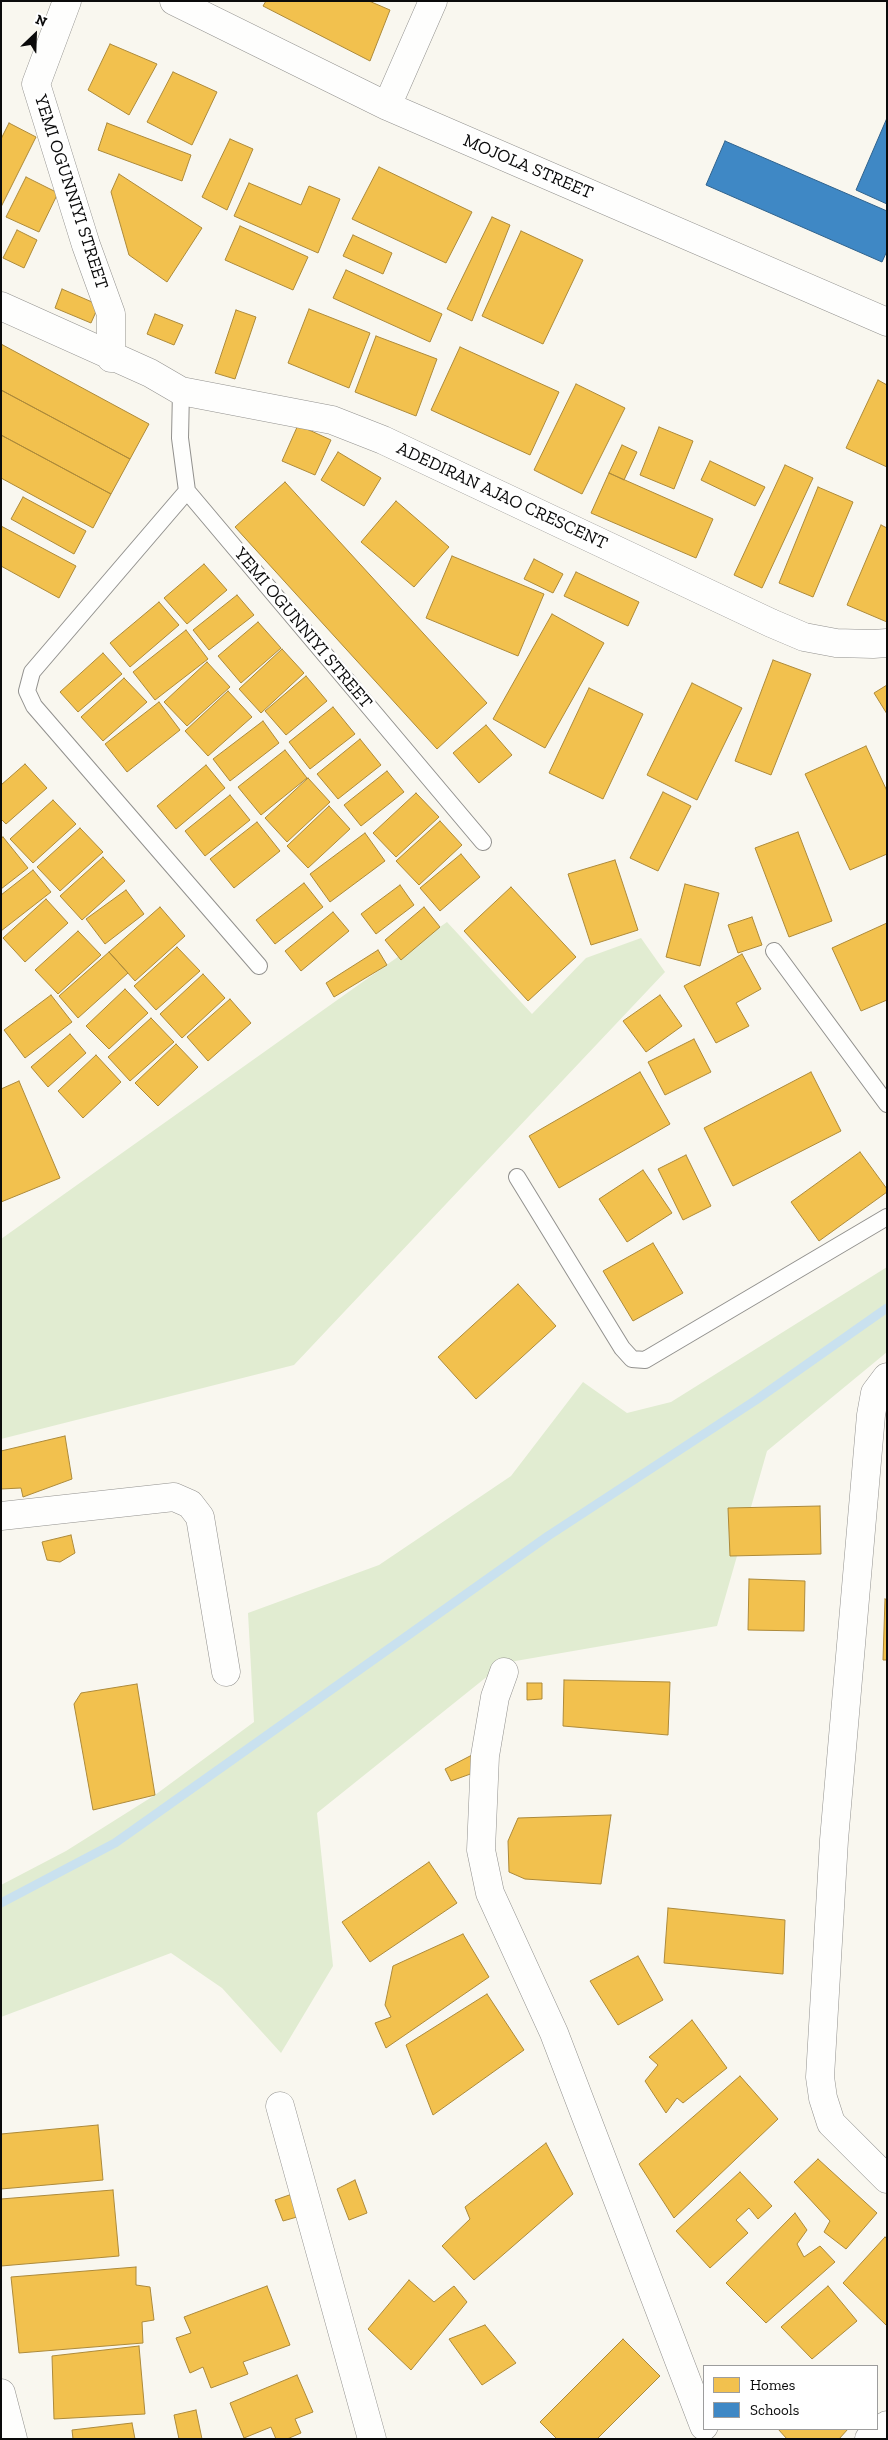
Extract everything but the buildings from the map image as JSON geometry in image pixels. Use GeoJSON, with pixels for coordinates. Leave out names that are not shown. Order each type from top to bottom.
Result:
{"type":"FeatureCollection","features":[{"type":"Feature","properties":{"kind":"street","name":"YEMI OGUNNIYI STREET"},"geometry":{"type":"LineString","coordinates":[[67,1],[36,84],[86,245],[111,314],[111,358]]}},
{"type":"Feature","properties":{"kind":"street","name":"MOJOLA STREET"},"geometry":{"type":"LineString","coordinates":[[174,1],[387,106],[887,322]]}},
{"type":"Feature","properties":{"kind":"street"},"geometry":{"type":"LineString","coordinates":[[387,106],[433,1]]}},
{"type":"Feature","properties":{"kind":"street","name":"ADEDIRAN AJAO CRESCENT"},"geometry":{"type":"LineString","coordinates":[[1,306],[111,358],[150,373],[181,391],[332,420],[383,440],[779,627],[804,637],[836,643],[887,643]]}},
{"type":"Feature","properties":{"kind":"street"},"geometry":{"type":"LineString","coordinates":[[887,1377],[876,1393],[871,1415],[834,1840],[820,2077],[823,2098],[832,2123],[887,2179]]}},
{"type":"Feature","properties":{"kind":"street"},"geometry":{"type":"LineString","coordinates":[[1,1516],[174,1498],[190,1504],[200,1517],[226,1672]]}},
{"type":"Feature","properties":{"kind":"street"},"geometry":{"type":"LineString","coordinates":[[504,1672],[495,1696],[485,1756],[481,1850],[490,1893],[554,2033],[703,2423]]}},
{"type":"Feature","properties":{"kind":"street"},"geometry":{"type":"LineString","coordinates":[[280,2106],[372,2439]]}},
{"type":"Feature","properties":{"kind":"street"},"geometry":{"type":"LineString","coordinates":[[1,2393],[13,2439]]}},
{"type":"Feature","properties":{"kind":"street"},"geometry":{"type":"LineString","coordinates":[[869,2439],[887,2425]]}},
{"type":"Feature","properties":{"kind":"lane"},"geometry":{"type":"LineString","coordinates":[[181,391],[180,438],[187,491],[32,672],[27,691],[34,706],[259,966]]}},
{"type":"Feature","properties":{"kind":"lane","name":"YEMI OGUNNIYI STREET"},"geometry":{"type":"LineString","coordinates":[[187,491],[483,842]]}},
{"type":"Feature","properties":{"kind":"lane"},"geometry":{"type":"LineString","coordinates":[[774,951],[887,1104]]}},
{"type":"Feature","properties":{"kind":"lane"},"geometry":{"type":"LineString","coordinates":[[518,1177],[622,1348],[632,1359],[645,1360],[887,1217]]}},
{"type":"Feature","properties":{"kind":"green space"},"geometry":{"type":"Polygon","coordinates":[[[447,922],[532,1014],[586,958],[641,938],[665,972],[294,1365],[1,1439],[1,1239],[447,922]]]}},
{"type":"Feature","properties":{"kind":"green space"},"geometry":{"type":"Polygon","coordinates":[[[887,1267],[887,1352],[767,1451],[717,1626],[504,1663],[317,1813],[333,1966],[281,2053],[222,1988],[171,1953],[1,2017],[1,1885],[66,1851],[155,1795],[254,1722],[248,1613],[379,1565],[511,1476],[583,1382],[627,1413],[671,1402],[887,1267]]]}},
{"type":"Feature","properties":{"kind":"waterway"},"geometry":{"type":"LineString","coordinates":[[1,1903],[115,1843],[548,1536],[756,1400],[887,1308]]}}]}
